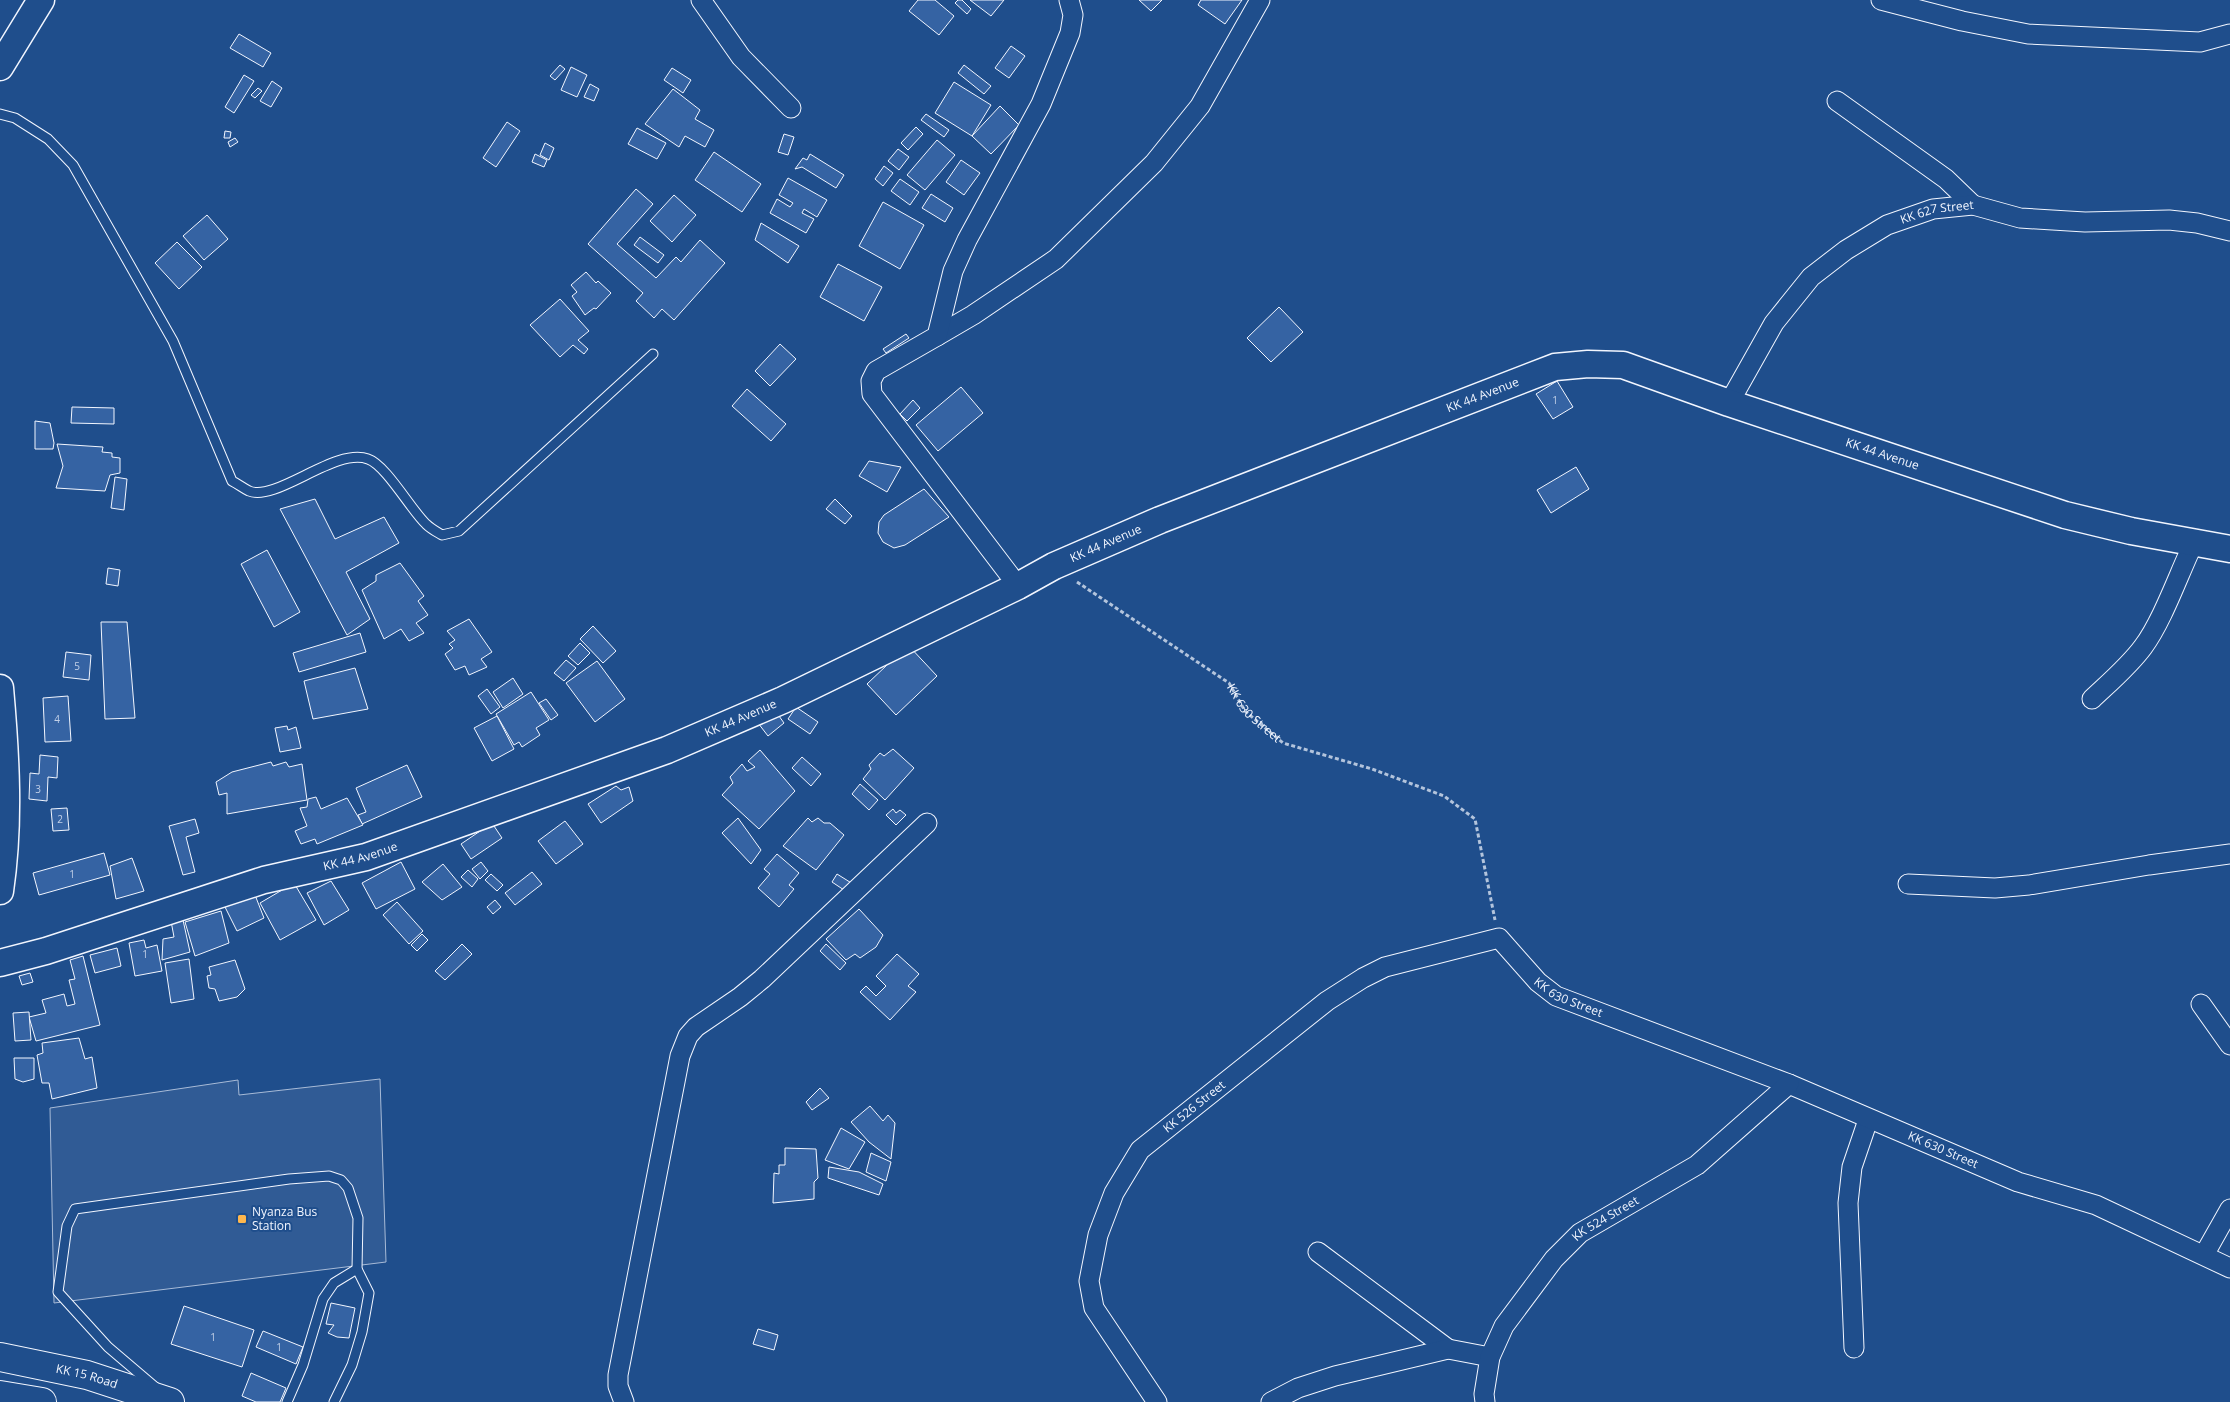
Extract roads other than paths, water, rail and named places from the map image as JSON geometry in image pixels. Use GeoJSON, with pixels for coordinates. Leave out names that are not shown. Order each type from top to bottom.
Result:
{"type":"FeatureCollection","features":[{"type":"Feature","properties":{"kind":"highway","name":"KK 15 Road"},"geometry":{"type":"LineString","coordinates":[[0,1357],[88,1375],[171,1402]]}},
{"type":"Feature","properties":{"kind":"highway"},"geometry":{"type":"LineString","coordinates":[[0,1395],[42,1402]]}},
{"type":"Feature","properties":{"kind":"main road"},"geometry":{"type":"LineString","coordinates":[[0,67],[41,0]]}},
{"type":"Feature","properties":{"kind":"main road","name":"KK 44 Avenue"},"geometry":{"type":"LineString","coordinates":[[0,963],[46,951],[264,880],[366,857],[667,750],[784,700],[1018,586],[1054,566],[1160,520],[1555,366],[1588,364],[1623,365],[1729,403],[2064,515],[2230,549]]}},
{"type":"Feature","properties":{"kind":"main road"},"geometry":{"type":"LineString","coordinates":[[0,688],[4,729],[6,823],[4,864],[0,891]]}},
{"type":"Feature","properties":{"kind":"street"},"geometry":{"type":"LineString","coordinates":[[701,0],[741,57],[791,108]]}},
{"type":"Feature","properties":{"kind":"street"},"geometry":{"type":"LineString","coordinates":[[937,336],[953,271],[967,240],[1041,104],[1070,33],[1073,15],[1069,0]]}},
{"type":"Feature","properties":{"kind":"street"},"geometry":{"type":"LineString","coordinates":[[1018,586],[872,394],[871,381],[876,371],[973,315],[1056,258],[1154,163],[1200,106],[1260,0]]}},
{"type":"Feature","properties":{"kind":"street"},"geometry":{"type":"LineString","coordinates":[[1881,0],[1962,21],[2028,34],[2200,42],[2230,34]]}},
{"type":"Feature","properties":{"kind":"street"},"geometry":{"type":"LineString","coordinates":[[1837,101],[1946,179],[1973,205]]}},
{"type":"Feature","properties":{"kind":"street","name":"KK 627 Street"},"geometry":{"type":"LineString","coordinates":[[1729,403],[1774,323],[1811,277],[1846,250],[1887,225],[1933,208],[1973,205],[2020,218],[2085,222],[2169,220],[2197,223],[2230,231]]}},
{"type":"Feature","properties":{"kind":"street"},"geometry":{"type":"LineString","coordinates":[[2092,699],[2126,667],[2144,646],[2155,627],[2194,542]]}},
{"type":"Feature","properties":{"kind":"street"},"geometry":{"type":"LineString","coordinates":[[624,1402],[618,1386],[618,1375],[680,1056],[688,1036],[696,1027],[740,997],[762,978],[927,823]]}},
{"type":"Feature","properties":{"kind":"street"},"geometry":{"type":"LineString","coordinates":[[1908,884],[1995,888],[2029,885],[2230,854]]}},
{"type":"Feature","properties":{"kind":"street","name":"KK 630 Street"},"geometry":{"type":"LineString","coordinates":[[1499,938],[1538,982],[1556,996],[1789,1084],[1868,1120],[2018,1182],[2096,1205],[2230,1268]]}},
{"type":"Feature","properties":{"kind":"street","name":"KK 526 Street"},"geometry":{"type":"LineString","coordinates":[[1157,1402],[1094,1308],[1089,1281],[1098,1235],[1114,1193],[1140,1150],[1327,1001],[1363,978],[1385,967],[1499,938]]}},
{"type":"Feature","properties":{"kind":"street"},"geometry":{"type":"LineString","coordinates":[[2201,1004],[2230,1045]]}},
{"type":"Feature","properties":{"kind":"street","name":"KK 524 Street"},"geometry":{"type":"LineString","coordinates":[[1485,1402],[1484,1394],[1490,1357],[1504,1326],[1554,1259],[1580,1233],[1697,1165],[1789,1084]]}},
{"type":"Feature","properties":{"kind":"street"},"geometry":{"type":"LineString","coordinates":[[1854,1348],[1848,1202],[1852,1167],[1868,1120]]}},
{"type":"Feature","properties":{"kind":"street"},"geometry":{"type":"LineString","coordinates":[[2204,1255],[2230,1209]]}},
{"type":"Feature","properties":{"kind":"street"},"geometry":{"type":"LineString","coordinates":[[1318,1252],[1448,1349]]}},
{"type":"Feature","properties":{"kind":"street"},"geometry":{"type":"LineString","coordinates":[[1271,1402],[1298,1388],[1335,1376],[1448,1349],[1490,1357]]}},
{"type":"Feature","properties":{"kind":"lane"},"geometry":{"type":"LineString","coordinates":[[0,114],[15,118],[48,139],[73,165],[173,341],[232,481],[250,492],[269,492],[331,464],[354,458],[369,459],[389,477],[427,525],[442,535],[459,531],[653,354]]}},
{"type":"Feature","properties":{"kind":"lane"},"geometry":{"type":"LineString","coordinates":[[171,1402],[108,1347],[58,1292],[66,1226],[75,1209],[289,1179],[329,1176],[341,1180],[348,1188],[358,1218],[356,1269],[369,1293],[352,1365],[334,1402]]}},
{"type":"Feature","properties":{"kind":"lane"},"geometry":{"type":"LineString","coordinates":[[287,1402],[303,1365],[323,1300],[334,1282],[356,1269]]}},
{"type":"Feature","properties":{"kind":"place","name":"Nyanza Bus Station"},"geometry":{"type":"Point","coordinates":[242,1219]}}]}
